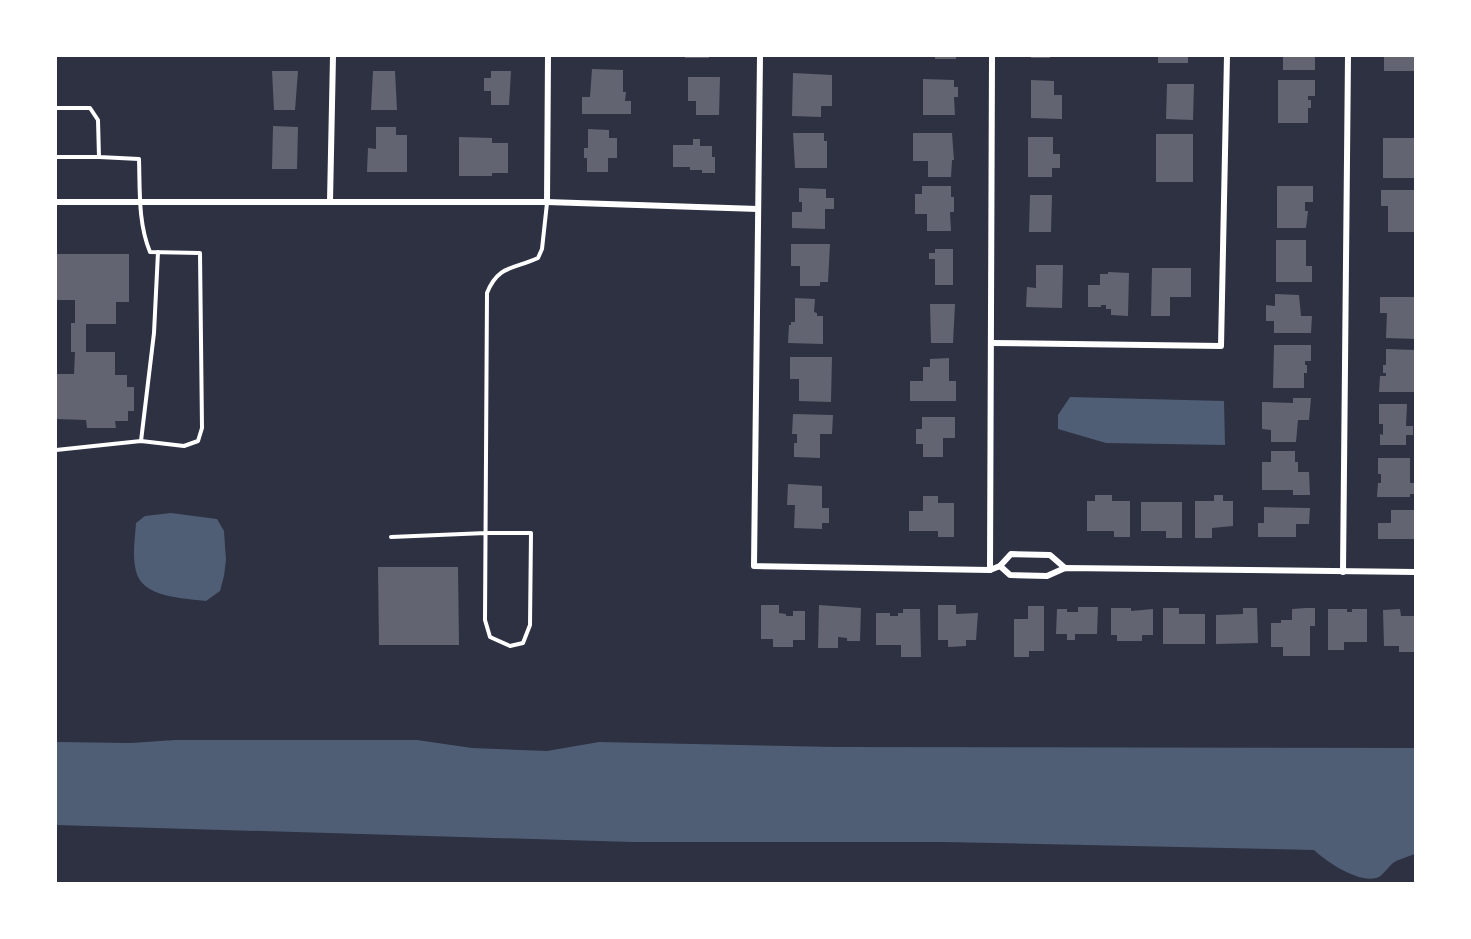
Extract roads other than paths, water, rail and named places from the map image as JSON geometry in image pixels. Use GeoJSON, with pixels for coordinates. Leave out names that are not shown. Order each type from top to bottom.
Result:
{"type":"FeatureCollection","features":[{"type":"Feature","properties":{"kind":"street"},"geometry":{"type":"LineString","coordinates":[[330,201],[333,56]]}},
{"type":"Feature","properties":{"kind":"street"},"geometry":{"type":"LineString","coordinates":[[547,202],[548,56]]}},
{"type":"Feature","properties":{"kind":"street"},"geometry":{"type":"LineString","coordinates":[[760,56],[754,566],[990,570],[1000,566],[1011,554],[1044,554],[1050,555],[1065,568]]}},
{"type":"Feature","properties":{"kind":"street"},"geometry":{"type":"LineString","coordinates":[[990,570],[992,56]]}},
{"type":"Feature","properties":{"kind":"street"},"geometry":{"type":"LineString","coordinates":[[991,343],[1221,346],[1227,56]]}},
{"type":"Feature","properties":{"kind":"street"},"geometry":{"type":"LineString","coordinates":[[1343,572],[1348,56]]}},
{"type":"Feature","properties":{"kind":"street"},"geometry":{"type":"LineString","coordinates":[[56,202],[547,202],[758,209]]}},
{"type":"Feature","properties":{"kind":"street"},"geometry":{"type":"LineString","coordinates":[[1000,566],[1010,575],[1047,576],[1065,568],[1416,572]]}},
{"type":"Feature","properties":{"kind":"lane"},"geometry":{"type":"LineString","coordinates":[[56,108],[90,108],[98,120],[99,157]]}},
{"type":"Feature","properties":{"kind":"lane"},"geometry":{"type":"LineString","coordinates":[[56,157],[139,159],[144,237],[150,252],[200,253],[202,428],[198,441],[184,446],[141,441],[56,450]]}},
{"type":"Feature","properties":{"kind":"lane"},"geometry":{"type":"LineString","coordinates":[[392,537],[486,533],[531,533],[530,625],[524,643],[510,646],[490,637],[485,620],[486,533],[488,293],[492,280],[502,271],[538,258],[542,249],[547,202]]}},
{"type":"Feature","properties":{"kind":"lane"},"geometry":{"type":"LineString","coordinates":[[141,441],[154,333],[158,252]]}},
{"type":"Feature","properties":{"kind":"water"},"geometry":{"type":"Polygon","coordinates":[[[1070,397],[1224,401],[1225,445],[1106,443],[1058,429],[1058,415],[1070,397]]]}},
{"type":"Feature","properties":{"kind":"water"},"geometry":{"type":"Polygon","coordinates":[[[171,513],[217,519],[224,531],[226,560],[224,576],[220,591],[206,601],[155,592],[146,587],[136,571],[134,553],[136,523],[145,516],[171,513]]]}},
{"type":"Feature","properties":{"kind":"water"},"geometry":{"type":"Polygon","coordinates":[[[175,740],[417,740],[472,748],[547,751],[599,742],[836,747],[1415,748],[1415,854],[1395,862],[1379,877],[1371,879],[1344,871],[1314,850],[943,842],[631,842],[56,825],[56,742],[131,743],[175,740]]]}}]}
